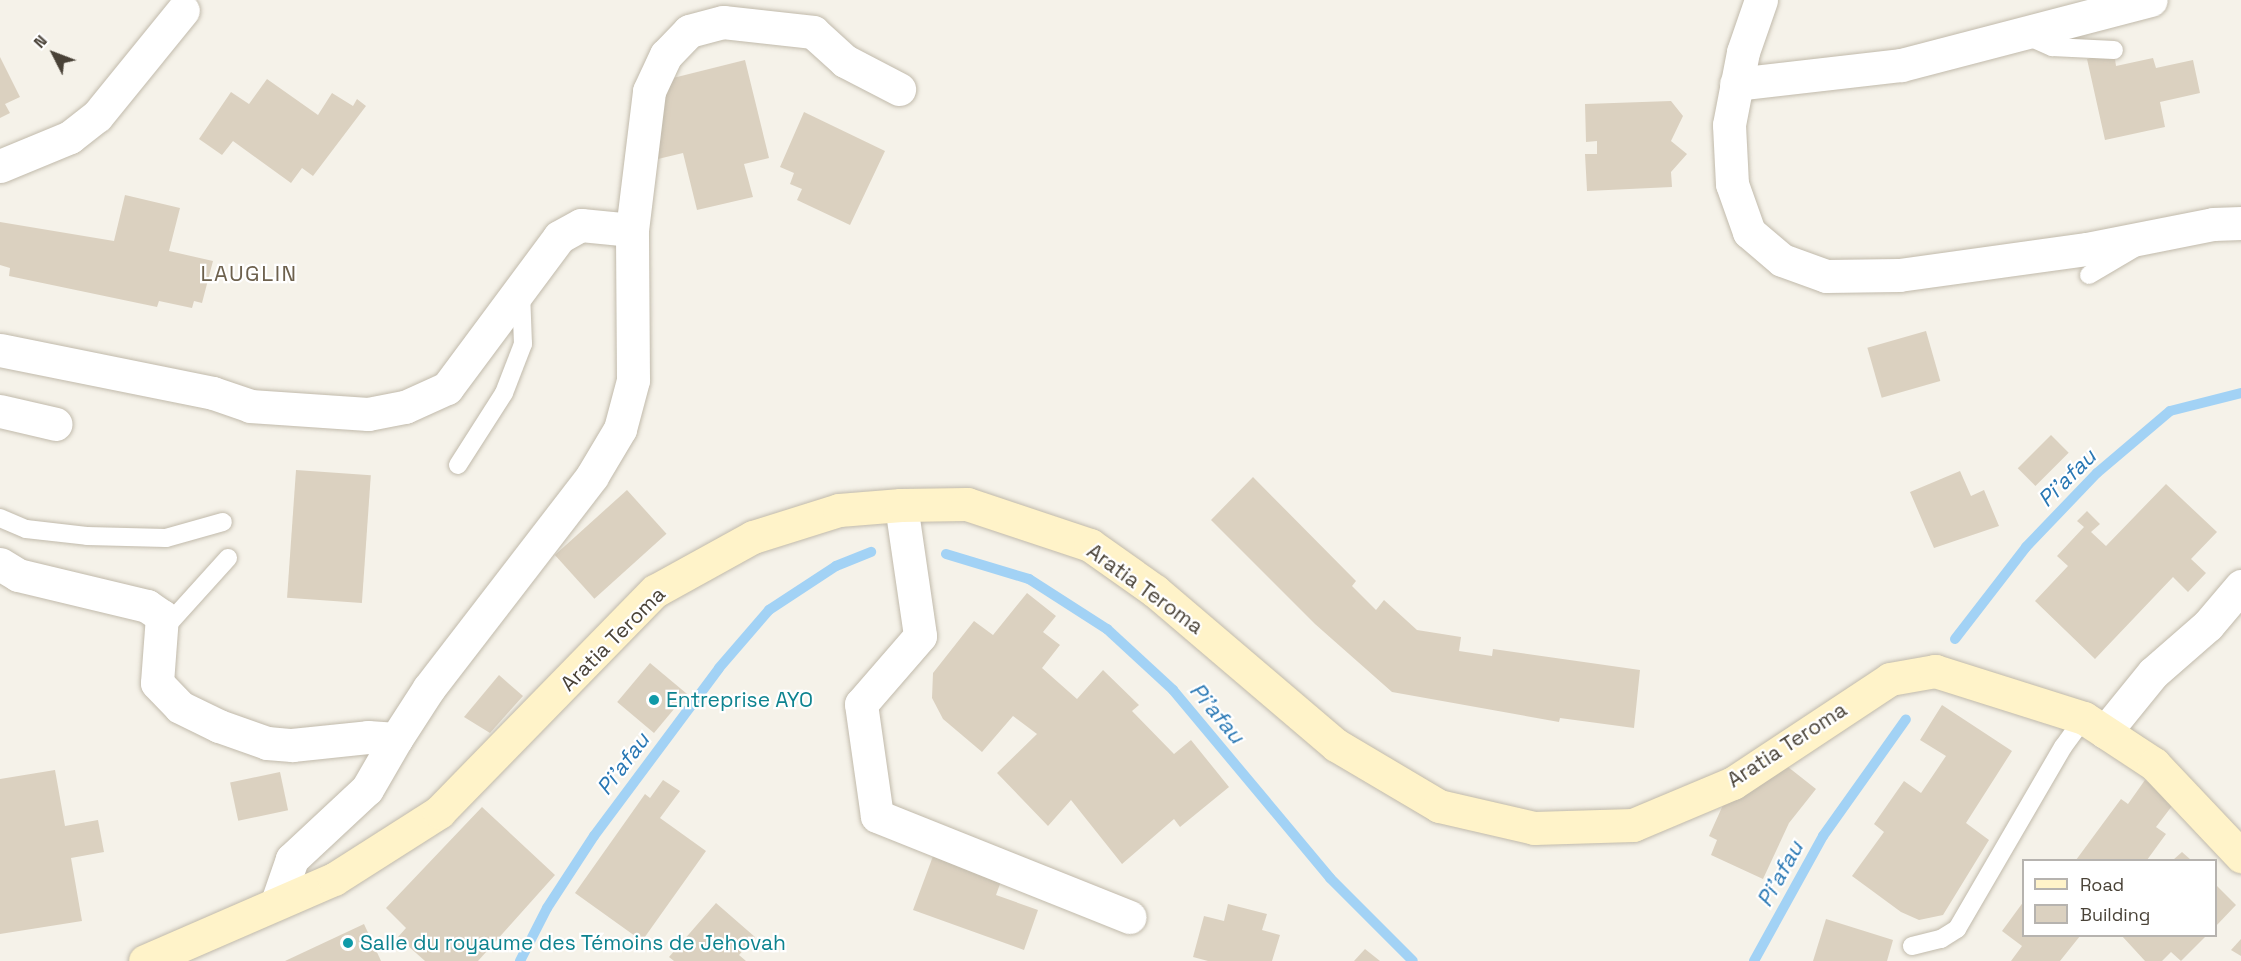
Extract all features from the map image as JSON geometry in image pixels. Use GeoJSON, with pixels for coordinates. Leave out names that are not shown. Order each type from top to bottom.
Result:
{"type":"FeatureCollection","features":[{"type":"Feature","properties":{"kind":"main road","name":"Aratia Teroma"},"geometry":{"type":"LineString","coordinates":[[145,961],[334,879],[439,812],[655,591],[753,537],[839,510],[902,505],[966,504],[1089,545],[1155,591],[1335,745],[1438,806],[1534,828],[1633,825],[1733,783],[1890,678],[1935,671],[2095,725],[2154,764],[2241,856]]}},
{"type":"Feature","properties":{"kind":"street"},"geometry":{"type":"LineString","coordinates":[[1761,0],[1736,84],[1729,125],[1732,184],[1749,232],[1782,260],[1826,276],[1899,275],[2213,224],[2241,223]]}},
{"type":"Feature","properties":{"kind":"street"},"geometry":{"type":"LineString","coordinates":[[1736,84],[1901,65],[2151,0]]}},
{"type":"Feature","properties":{"kind":"street"},"geometry":{"type":"LineString","coordinates":[[0,166],[70,137],[97,117],[183,10]]}},
{"type":"Feature","properties":{"kind":"street"},"geometry":{"type":"LineString","coordinates":[[277,902],[292,859],[368,789],[396,739],[429,688],[592,476],[620,429],[633,380],[632,230],[649,91],[666,55],[689,31],[723,22],[813,32],[845,61],[899,89]]}},
{"type":"Feature","properties":{"kind":"street"},"geometry":{"type":"LineString","coordinates":[[0,350],[213,393],[250,406],[368,414],[405,407],[447,388],[559,237],[581,225],[632,230]]}},
{"type":"Feature","properties":{"kind":"street"},"geometry":{"type":"LineString","coordinates":[[0,411],[56,424]]}},
{"type":"Feature","properties":{"kind":"street"},"geometry":{"type":"LineString","coordinates":[[902,505],[920,636],[861,704],[877,816],[1130,917]]}},
{"type":"Feature","properties":{"kind":"street"},"geometry":{"type":"LineString","coordinates":[[0,564],[18,575],[147,606],[162,616],[163,630],[158,683],[180,707],[219,726],[267,742],[292,745],[368,737],[396,739]]}},
{"type":"Feature","properties":{"kind":"street"},"geometry":{"type":"LineString","coordinates":[[2095,725],[2208,625],[2241,586]]}},
{"type":"Feature","properties":{"kind":"lane"},"geometry":{"type":"LineString","coordinates":[[2021,33],[2052,47],[2114,50]]}},
{"type":"Feature","properties":{"kind":"lane"},"geometry":{"type":"LineString","coordinates":[[2089,275],[2161,234]]}},
{"type":"Feature","properties":{"kind":"lane"},"geometry":{"type":"LineString","coordinates":[[458,465],[504,393],[523,344],[521,287]]}},
{"type":"Feature","properties":{"kind":"lane"},"geometry":{"type":"LineString","coordinates":[[0,518],[36,530],[166,538],[223,522]]}},
{"type":"Feature","properties":{"kind":"lane"},"geometry":{"type":"LineString","coordinates":[[163,630],[228,558]]}},
{"type":"Feature","properties":{"kind":"lane"},"geometry":{"type":"LineString","coordinates":[[1912,946],[1941,939],[1957,929],[2063,747],[2095,725]]}},
{"type":"Feature","properties":{"kind":"building"},"geometry":{"type":"Polygon","coordinates":[[[2114,52],[2116,66],[2153,58],[2156,68],[2193,60],[2200,93],[2160,102],[2165,127],[2105,140],[2087,59],[2114,52]]]}},
{"type":"Feature","properties":{"kind":"building"},"geometry":{"type":"Polygon","coordinates":[[[0,57],[20,97],[5,104],[10,113],[0,118],[0,57]]]}},
{"type":"Feature","properties":{"kind":"building"},"geometry":{"type":"Polygon","coordinates":[[[745,60],[769,158],[744,164],[753,197],[697,210],[683,153],[658,159],[653,137],[669,79],[745,60]]]}},
{"type":"Feature","properties":{"kind":"building"},"geometry":{"type":"Polygon","coordinates":[[[267,79],[318,115],[332,93],[353,106],[357,99],[366,106],[313,176],[302,168],[291,183],[233,141],[222,155],[199,139],[231,92],[249,104],[267,79]]]}},
{"type":"Feature","properties":{"kind":"building"},"geometry":{"type":"Polygon","coordinates":[[[1671,101],[1683,116],[1671,141],[1687,154],[1671,172],[1672,187],[1587,191],[1585,154],[1597,154],[1597,141],[1586,142],[1585,104],[1671,101]]]}},
{"type":"Feature","properties":{"kind":"building"},"geometry":{"type":"Polygon","coordinates":[[[804,112],[885,151],[850,225],[797,200],[802,189],[790,184],[794,173],[780,167],[804,112]]]}},
{"type":"Feature","properties":{"kind":"building"},"geometry":{"type":"Polygon","coordinates":[[[125,195],[180,208],[169,251],[213,261],[202,303],[194,301],[192,308],[159,301],[157,307],[9,276],[10,268],[0,265],[0,222],[114,241],[125,195]]]}},
{"type":"Feature","properties":{"kind":"building"},"geometry":{"type":"Polygon","coordinates":[[[1926,331],[1940,381],[1882,398],[1867,348],[1926,331]]]}},
{"type":"Feature","properties":{"kind":"building"},"geometry":{"type":"Polygon","coordinates":[[[2051,435],[2069,453],[2035,486],[2018,468],[2051,435]]]}},
{"type":"Feature","properties":{"kind":"building"},"geometry":{"type":"Polygon","coordinates":[[[296,470],[371,475],[362,603],[287,598],[296,470]]]}},
{"type":"Feature","properties":{"kind":"building"},"geometry":{"type":"Polygon","coordinates":[[[1960,471],[1971,496],[1984,490],[1999,526],[1934,548],[1910,492],[1960,471]]]}},
{"type":"Feature","properties":{"kind":"building"},"geometry":{"type":"Polygon","coordinates":[[[1253,477],[1356,581],[1352,586],[1376,610],[1384,600],[1417,630],[1461,637],[1459,651],[1492,656],[1493,649],[1640,670],[1634,728],[1560,718],[1559,722],[1392,692],[1315,624],[1211,520],[1253,477]]]}},
{"type":"Feature","properties":{"kind":"building"},"geometry":{"type":"Polygon","coordinates":[[[2166,484],[2217,532],[2191,559],[2206,573],[2188,592],[2173,577],[2095,659],[2035,601],[2068,566],[2057,556],[2084,527],[2077,521],[2087,511],[2100,524],[2091,532],[2106,546],[2166,484]]]}},
{"type":"Feature","properties":{"kind":"building"},"geometry":{"type":"Polygon","coordinates":[[[627,490],[666,534],[594,599],[555,555],[627,490]]]}},
{"type":"Feature","properties":{"kind":"building"},"geometry":{"type":"Polygon","coordinates":[[[1027,593],[1056,616],[1043,632],[1060,645],[1042,668],[1077,699],[1103,670],[1139,705],[1132,711],[1174,754],[1191,740],[1229,787],[1180,827],[1174,819],[1122,864],[1071,800],[1048,826],[997,773],[1037,734],[1013,716],[982,752],[943,719],[932,698],[933,673],[974,621],[993,635],[1027,593]]]}},
{"type":"Feature","properties":{"kind":"building","name":"Entreprise AYO"},"geometry":{"type":"Polygon","coordinates":[[[650,663],[687,694],[654,733],[617,702],[650,663]]]}},
{"type":"Feature","properties":{"kind":"building"},"geometry":{"type":"Polygon","coordinates":[[[499,675],[523,696],[490,733],[464,717],[499,675]]]}},
{"type":"Feature","properties":{"kind":"building"},"geometry":{"type":"Polygon","coordinates":[[[1942,705],[2012,751],[1966,823],[1989,840],[1943,915],[1919,920],[1901,912],[1852,876],[1884,832],[1874,824],[1904,781],[1921,793],[1946,756],[1920,740],[1942,705]]]}},
{"type":"Feature","properties":{"kind":"building"},"geometry":{"type":"Polygon","coordinates":[[[1783,763],[1816,789],[1789,823],[1763,879],[1711,855],[1717,840],[1709,836],[1728,794],[1783,763]]]}},
{"type":"Feature","properties":{"kind":"building"},"geometry":{"type":"Polygon","coordinates":[[[55,770],[65,826],[98,820],[104,852],[71,858],[82,921],[0,934],[0,779],[55,770]]]}},
{"type":"Feature","properties":{"kind":"building"},"geometry":{"type":"Polygon","coordinates":[[[280,772],[288,810],[238,821],[230,783],[280,772]]]}},
{"type":"Feature","properties":{"kind":"building"},"geometry":{"type":"Polygon","coordinates":[[[663,780],[680,791],[660,818],[706,851],[642,941],[575,893],[645,794],[650,798],[663,780]]]}},
{"type":"Feature","properties":{"kind":"building"},"geometry":{"type":"Polygon","coordinates":[[[2145,780],[2175,802],[2156,827],[2166,834],[2148,859],[2077,859],[2121,799],[2128,804],[2145,780]]]}},
{"type":"Feature","properties":{"kind":"building"},"geometry":{"type":"Polygon","coordinates":[[[482,807],[555,875],[478,961],[425,961],[398,937],[406,928],[386,908],[482,807]]]}},
{"type":"Feature","properties":{"kind":"building"},"geometry":{"type":"Polygon","coordinates":[[[936,848],[1004,873],[996,895],[1038,910],[1024,950],[913,910],[936,848]]]}},
{"type":"Feature","properties":{"kind":"building"},"geometry":{"type":"Polygon","coordinates":[[[2182,852],[2190,859],[2174,859],[2182,852]]]}},
{"type":"Feature","properties":{"kind":"building"},"geometry":{"type":"Polygon","coordinates":[[[2217,886],[2236,905],[2217,925],[2217,886]]]}},
{"type":"Feature","properties":{"kind":"building"},"geometry":{"type":"Polygon","coordinates":[[[716,903],[755,937],[739,955],[746,961],[674,961],[669,957],[716,903]]]}},
{"type":"Feature","properties":{"kind":"building"},"geometry":{"type":"Polygon","coordinates":[[[1228,904],[1267,914],[1262,930],[1280,935],[1272,961],[1208,961],[1193,957],[1204,916],[1224,921],[1228,904]]]}},
{"type":"Feature","properties":{"kind":"building"},"geometry":{"type":"Polygon","coordinates":[[[2022,904],[2022,937],[2079,937],[2060,961],[2011,961],[2022,946],[2002,931],[2022,904]]]}},
{"type":"Feature","properties":{"kind":"building"},"geometry":{"type":"Polygon","coordinates":[[[1826,919],[1893,940],[1887,961],[1813,961],[1826,919]]]}},
{"type":"Feature","properties":{"kind":"building","name":"Salle du royaume des Témoins de Jehovah"},"geometry":{"type":"Polygon","coordinates":[[[364,924],[381,961],[285,961],[364,924]]]}},
{"type":"Feature","properties":{"kind":"building"},"geometry":{"type":"Polygon","coordinates":[[[2123,937],[2205,937],[2181,961],[2171,952],[2162,961],[2145,961],[2123,937]]]}},
{"type":"Feature","properties":{"kind":"building"},"geometry":{"type":"Polygon","coordinates":[[[2241,939],[2241,956],[2231,950],[2241,939]]]}},
{"type":"Feature","properties":{"kind":"building"},"geometry":{"type":"Polygon","coordinates":[[[1365,949],[1380,961],[1354,961],[1365,949]]]}},
{"type":"Feature","properties":{"kind":"waterway","name":"Pi'afau"},"geometry":{"type":"LineString","coordinates":[[1955,639],[2026,547],[2097,473],[2170,411],[2241,393]]}},
{"type":"Feature","properties":{"kind":"waterway","name":"Pi'afau"},"geometry":{"type":"LineString","coordinates":[[520,961],[547,908],[594,836],[719,668],[769,610],[836,566],[871,552]]}},
{"type":"Feature","properties":{"kind":"waterway","name":"Pi'afau"},"geometry":{"type":"LineString","coordinates":[[946,554],[1029,579],[1107,629],[1173,690],[1330,878],[1413,961]]}},
{"type":"Feature","properties":{"kind":"waterway","name":"Pi'afau"},"geometry":{"type":"LineString","coordinates":[[1754,961],[1823,836],[1906,719]]}},
{"type":"Feature","properties":{"kind":"place","name":"Entreprise AYO"},"geometry":{"type":"Point","coordinates":[654,700]}},
{"type":"Feature","properties":{"kind":"place","name":"Salle du royaume des Témoins de Jehovah"},"geometry":{"type":"Point","coordinates":[348,943]}},
{"type":"Feature","properties":{"kind":"district","name":"LAUGLIN"},"geometry":{"type":"Point","coordinates":[249,274]}}]}
